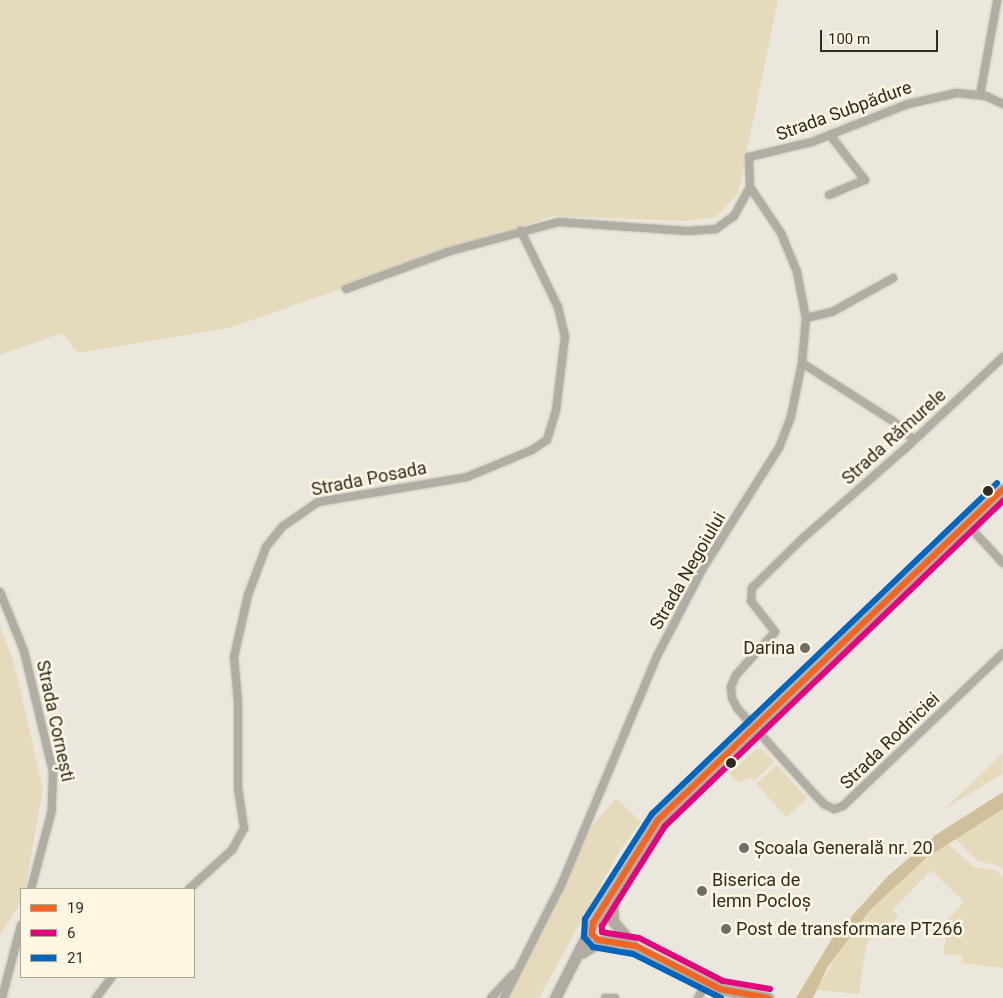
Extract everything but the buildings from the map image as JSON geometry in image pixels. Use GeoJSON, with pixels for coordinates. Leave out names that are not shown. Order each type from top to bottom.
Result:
{"type":"FeatureCollection","features":[{"type":"Feature","properties":{"kind":"street"},"geometry":{"type":"LineString","coordinates":[[980,96],[997,1]]}},
{"type":"Feature","properties":{"kind":"street","name":"Strada Subpădure"},"geometry":{"type":"LineString","coordinates":[[750,188],[749,158],[830,135],[924,98],[957,93],[980,96],[1003,104]]}},
{"type":"Feature","properties":{"kind":"street"},"geometry":{"type":"LineString","coordinates":[[829,195],[865,180],[830,135]]}},
{"type":"Feature","properties":{"kind":"street"},"geometry":{"type":"LineString","coordinates":[[346,289],[447,252],[559,222],[688,231],[716,229],[734,216],[750,188]]}},
{"type":"Feature","properties":{"kind":"street","name":"Strada Negoiului"},"geometry":{"type":"LineString","coordinates":[[504,998],[521,967],[586,828],[597,795],[657,656],[703,568],[779,448],[791,416],[802,362],[806,318],[797,272],[784,241],[750,188]]}},
{"type":"Feature","properties":{"kind":"street","name":"Strada Posada"},"geometry":{"type":"LineString","coordinates":[[190,888],[232,850],[244,828],[238,788],[238,702],[234,658],[248,595],[266,547],[282,526],[318,502],[467,477],[532,450],[546,440],[556,411],[565,337],[558,307],[522,231]]}},
{"type":"Feature","properties":{"kind":"street"},"geometry":{"type":"LineString","coordinates":[[806,318],[832,312],[893,278]]}},
{"type":"Feature","properties":{"kind":"street","name":"Strada Rămurele"},"geometry":{"type":"LineString","coordinates":[[755,728],[737,708],[731,687],[736,675],[775,632],[751,601],[749,594],[804,537],[914,440],[1003,357]]}},
{"type":"Feature","properties":{"kind":"street"},"geometry":{"type":"LineString","coordinates":[[802,362],[893,421],[914,440]]}},
{"type":"Feature","properties":{"kind":"street"},"geometry":{"type":"LineString","coordinates":[[559,996],[593,923],[658,820],[1003,489]]}},
{"type":"Feature","properties":{"kind":"street"},"geometry":{"type":"LineString","coordinates":[[967,524],[1003,563]]}},
{"type":"Feature","properties":{"kind":"street","name":"Strada Cornești"},"geometry":{"type":"LineString","coordinates":[[0,592],[24,651],[53,772],[52,810],[31,888]]}},
{"type":"Feature","properties":{"kind":"street","name":"Strada Rodniciei"},"geometry":{"type":"LineString","coordinates":[[755,728],[824,804],[834,809],[844,806],[1003,653]]}},
{"type":"Feature","properties":{"kind":"street"},"geometry":{"type":"LineString","coordinates":[[578,955],[605,941],[614,924],[610,908],[614,890]]}},
{"type":"Feature","properties":{"kind":"street"},"geometry":{"type":"LineString","coordinates":[[559,996],[566,968],[590,921],[614,890]]}},
{"type":"Feature","properties":{"kind":"street"},"geometry":{"type":"LineString","coordinates":[[593,923],[602,917],[614,924],[636,946],[720,989],[768,998]]}},
{"type":"Feature","properties":{"kind":"street"},"geometry":{"type":"LineString","coordinates":[[593,923],[592,934],[605,941],[636,946]]}},
{"type":"Feature","properties":{"kind":"street"},"geometry":{"type":"LineString","coordinates":[[2,998],[20,929]]}},
{"type":"Feature","properties":{"kind":"street","name":"Strada Negoiului"},"geometry":{"type":"LineString","coordinates":[[491,998],[521,967]]}},
{"type":"Feature","properties":{"kind":"street"},"geometry":{"type":"LineString","coordinates":[[96,998],[111,978]]}},
{"type":"Feature","properties":{"kind":"street"},"geometry":{"type":"LineString","coordinates":[[698,998],[706,982]]}},
{"type":"Feature","properties":{"kind":"street"},"geometry":{"type":"LineString","coordinates":[[605,998],[615,998]]}},
{"type":"Feature","properties":{"kind":"shaded area"},"geometry":{"type":"Polygon","coordinates":[[[0,0],[778,0],[738,194],[716,217],[686,221],[553,216],[229,328],[78,353],[62,333],[0,355],[0,0]]]}},
{"type":"Feature","properties":{"kind":"shaded area"},"geometry":{"type":"Polygon","coordinates":[[[0,625],[14,663],[43,789],[25,888],[20,888],[20,903],[0,936],[0,625]]]}},
{"type":"Feature","properties":{"kind":"shaded area"},"geometry":{"type":"Polygon","coordinates":[[[756,749],[763,750],[774,762],[754,781],[751,777],[739,783],[729,774],[756,749]]]}},
{"type":"Feature","properties":{"kind":"shaded area"},"geometry":{"type":"Polygon","coordinates":[[[1003,753],[1002,774],[943,810],[958,796],[1003,753]]]}},
{"type":"Feature","properties":{"kind":"shaded area"},"geometry":{"type":"Polygon","coordinates":[[[777,765],[807,798],[786,817],[756,784],[777,765]]]}},
{"type":"Feature","properties":{"kind":"shaded area"},"geometry":{"type":"Polygon","coordinates":[[[1003,792],[1003,809],[926,858],[869,911],[827,968],[813,998],[796,998],[833,937],[887,877],[937,834],[1003,792]]]}},
{"type":"Feature","properties":{"kind":"shaded area"},"geometry":{"type":"Polygon","coordinates":[[[616,798],[641,822],[620,850],[539,998],[507,998],[549,921],[589,830],[616,798]]]}},
{"type":"Feature","properties":{"kind":"shaded area"},"geometry":{"type":"Polygon","coordinates":[[[1003,809],[1003,870],[997,865],[979,862],[954,838],[1003,809]]]}},
{"type":"Feature","properties":{"kind":"shaded area"},"geometry":{"type":"Polygon","coordinates":[[[947,843],[974,867],[995,870],[1003,877],[1003,968],[961,963],[962,956],[943,954],[946,933],[936,931],[964,902],[931,870],[893,910],[898,916],[893,922],[907,935],[873,931],[866,946],[859,994],[816,990],[848,937],[869,911],[905,875],[947,843]]]}},
{"type":"Feature","properties":{"kind":"transit line","name":"21"},"geometry":{"type":"LineString","coordinates":[[721,998],[633,954],[593,947],[584,937],[585,919],[652,814],[997,483]]}},
{"type":"Feature","properties":{"kind":"transit line","name":"19"},"geometry":{"type":"LineString","coordinates":[[768,998],[720,989],[636,946],[598,940],[592,934],[593,923],[658,820],[1003,489]]}},
{"type":"Feature","properties":{"kind":"transit line","name":"6"},"geometry":{"type":"LineString","coordinates":[[770,989],[723,981],[639,938],[602,932],[602,926],[665,826],[1003,501]]}},
{"type":"Feature","properties":{"kind":"place","name":"Darina"},"geometry":{"type":"Point","coordinates":[805,648]}},
{"type":"Feature","properties":{"kind":"place","name":"Școala Generală nr. 20"},"geometry":{"type":"Point","coordinates":[744,848]}},
{"type":"Feature","properties":{"kind":"place","name":"Biserica de lemn Pocloș"},"geometry":{"type":"Point","coordinates":[702,891]}},
{"type":"Feature","properties":{"kind":"place","name":"Post de transformare PT266"},"geometry":{"type":"Point","coordinates":[726,929]}}]}
